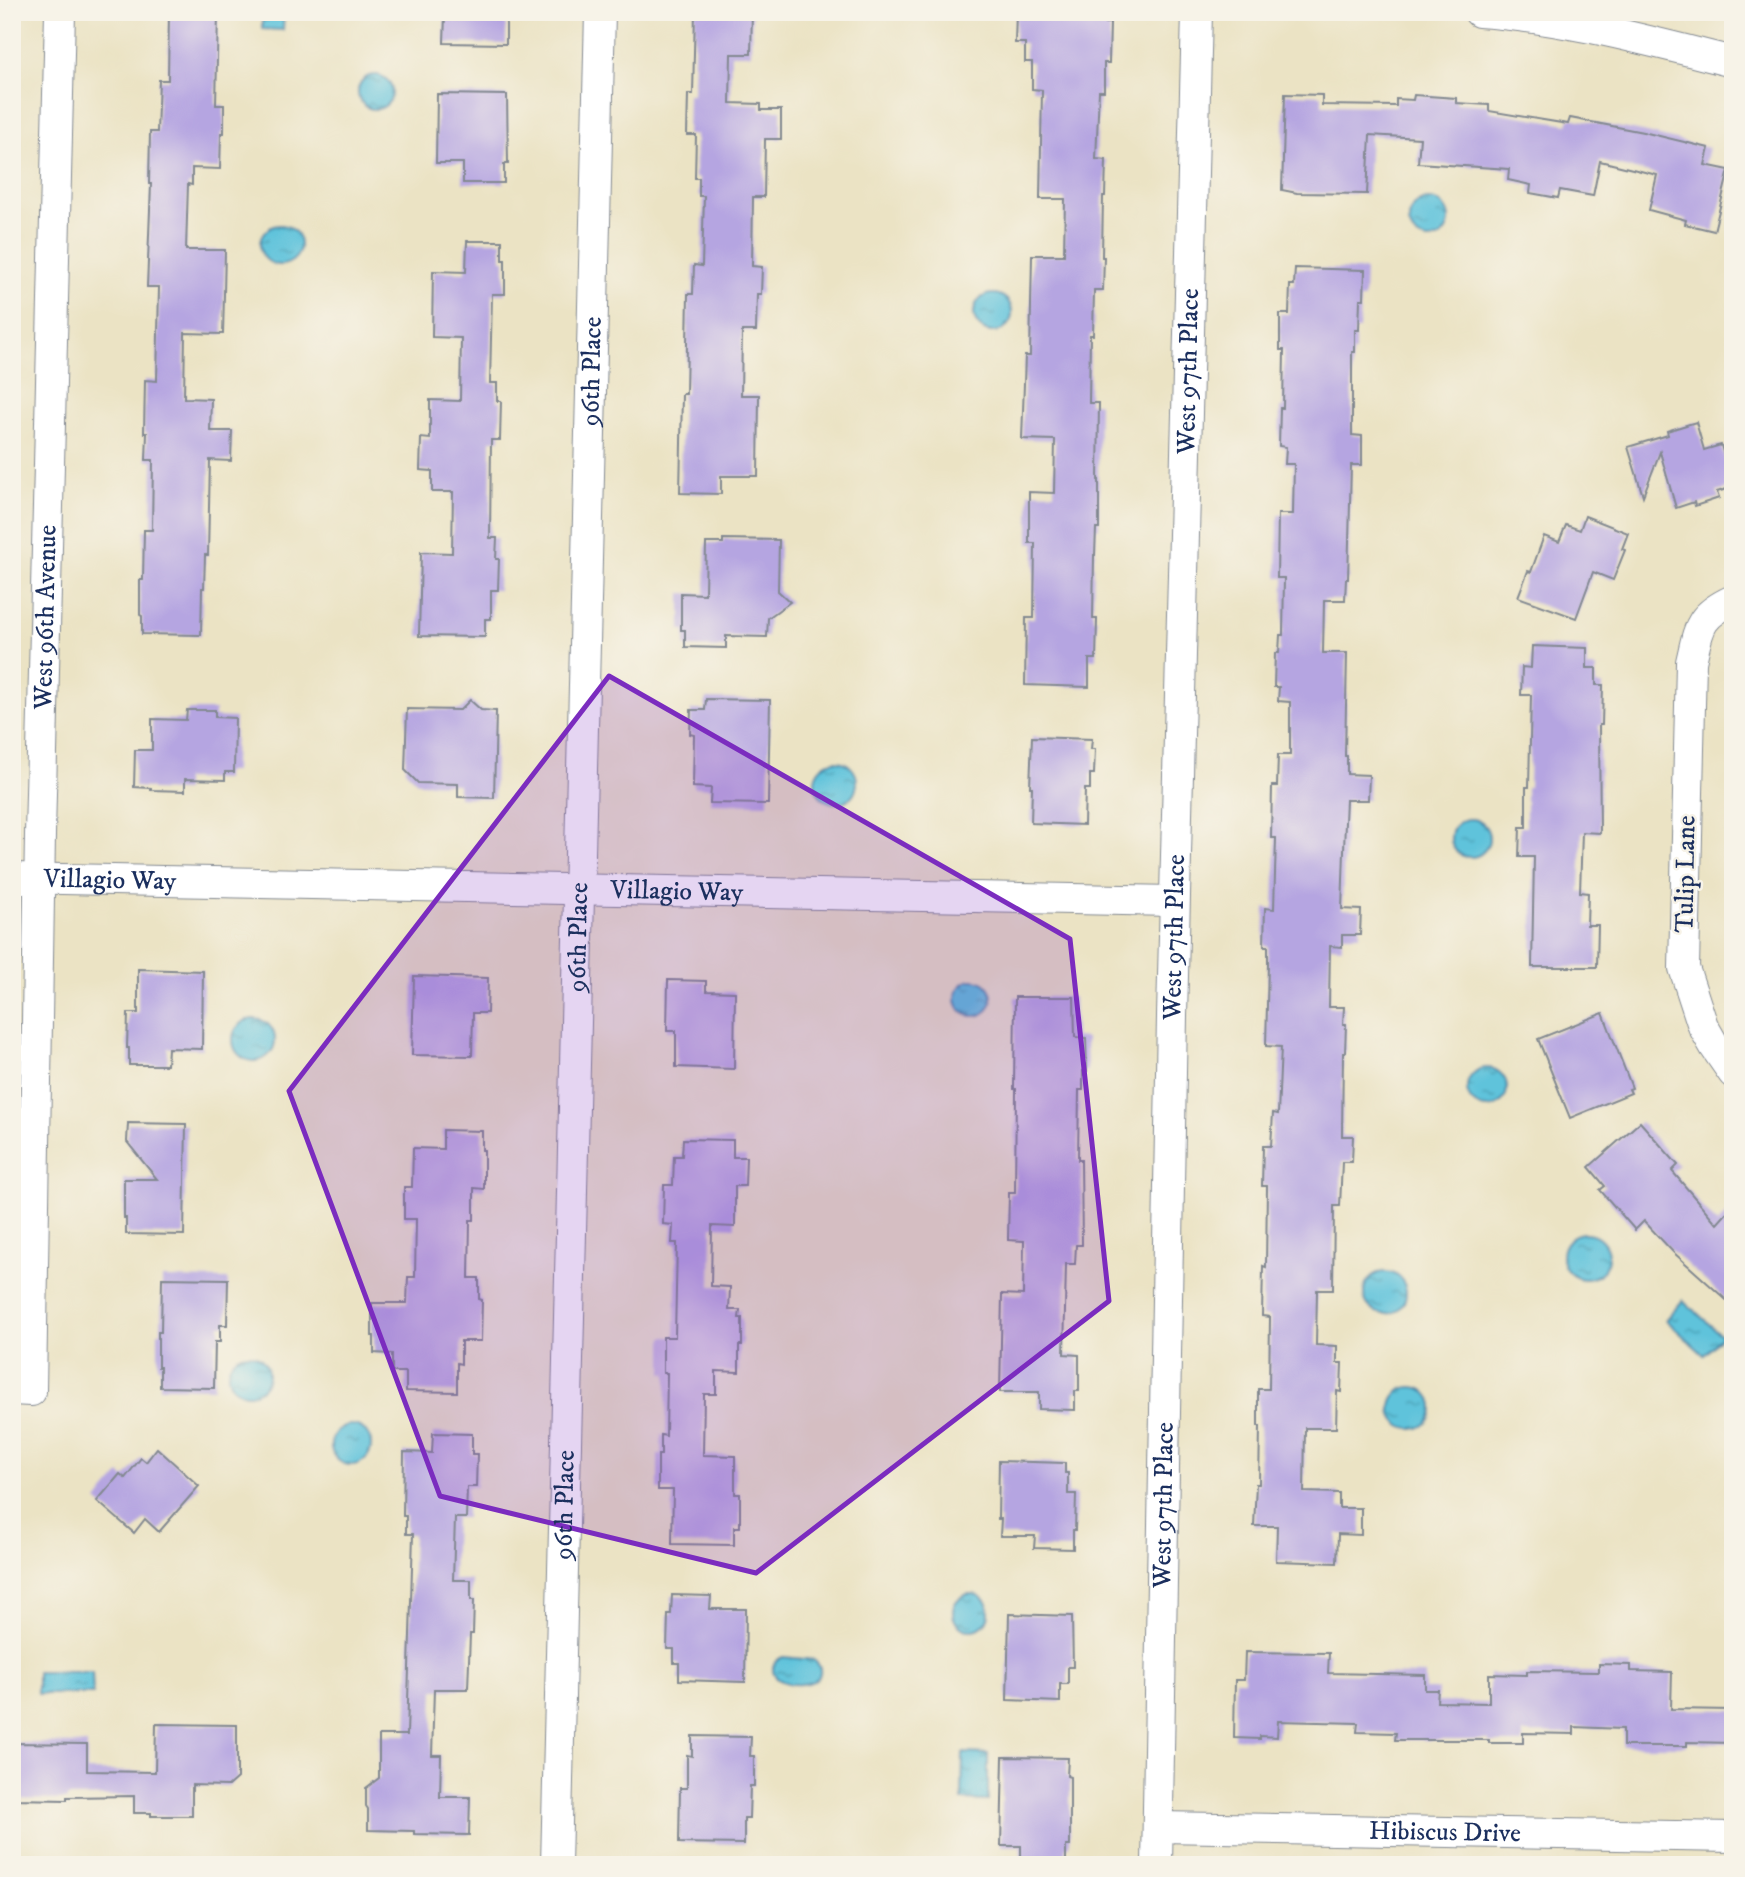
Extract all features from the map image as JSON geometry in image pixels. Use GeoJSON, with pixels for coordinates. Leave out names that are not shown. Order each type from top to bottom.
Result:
{"type":"FeatureCollection","features":[{"type":"Feature","properties":{"kind":"street","name":"West 96th Avenue"},"geometry":{"type":"LineString","coordinates":[[22,1391],[26,878],[60,12]]}},
{"type":"Feature","properties":{"kind":"street","name":"96th Place"},"geometry":{"type":"LineString","coordinates":[[556,1865],[600,12]]}},
{"type":"Feature","properties":{"kind":"street","name":"West 97th Place"},"geometry":{"type":"LineString","coordinates":[[1157,1865],[1174,901],[1197,12]]}},
{"type":"Feature","properties":{"kind":"street"},"geometry":{"type":"LineString","coordinates":[[1479,12],[1603,30],[1733,62]]}},
{"type":"Feature","properties":{"kind":"street","name":"Tulip Lane"},"geometry":{"type":"LineString","coordinates":[[1733,600],[1715,608],[1699,628],[1691,662],[1684,968],[1703,1026],[1733,1073]]}},
{"type":"Feature","properties":{"kind":"street","name":"Villagio Way"},"geometry":{"type":"LineString","coordinates":[[26,878],[1174,901]]}},
{"type":"Feature","properties":{"kind":"street","name":"Hibiscus Drive"},"geometry":{"type":"LineString","coordinates":[[1157,1827],[1733,1837]]}},
{"type":"Feature","properties":{"kind":"highlighted area"},"geometry":{"type":"Polygon","coordinates":[[[609,676],[1070,939],[1109,1301],[756,1573],[440,1496],[289,1091],[609,676]]]}},
{"type":"Feature","properties":{"kind":"water"},"geometry":{"type":"Polygon","coordinates":[[[262,12],[284,12],[283,30],[262,29],[262,12]]]}},
{"type":"Feature","properties":{"kind":"water"},"geometry":{"type":"Polygon","coordinates":[[[375,75],[387,80],[392,92],[387,104],[375,109],[363,104],[358,92],[363,80],[375,75]]]}},
{"type":"Feature","properties":{"kind":"water"},"geometry":{"type":"Polygon","coordinates":[[[1429,200],[1443,206],[1449,220],[1443,234],[1429,240],[1415,234],[1409,220],[1415,206],[1429,200]]]}},
{"type":"Feature","properties":{"kind":"water"},"geometry":{"type":"Polygon","coordinates":[[[280,225],[288,226],[294,231],[299,237],[299,253],[294,259],[288,264],[280,265],[272,264],[266,259],[261,253],[260,245],[261,237],[266,231],[272,226],[280,225]]]}},
{"type":"Feature","properties":{"kind":"water"},"geometry":{"type":"Polygon","coordinates":[[[993,294],[1006,300],[1012,313],[1006,326],[993,332],[980,326],[974,313],[980,300],[993,294]]]}},
{"type":"Feature","properties":{"kind":"water"},"geometry":{"type":"Polygon","coordinates":[[[836,761],[851,767],[857,782],[851,797],[836,803],[821,797],[815,782],[821,767],[836,761]]]}},
{"type":"Feature","properties":{"kind":"water"},"geometry":{"type":"Polygon","coordinates":[[[1470,819],[1483,825],[1489,838],[1483,851],[1470,857],[1457,851],[1451,838],[1457,825],[1470,819]]]}},
{"type":"Feature","properties":{"kind":"water"},"geometry":{"type":"Polygon","coordinates":[[[974,980],[987,985],[992,998],[987,1011],[974,1016],[961,1011],[956,998],[961,985],[974,980]]]}},
{"type":"Feature","properties":{"kind":"water"},"geometry":{"type":"Polygon","coordinates":[[[254,1019],[269,1025],[275,1040],[269,1055],[254,1061],[239,1055],[233,1040],[239,1025],[254,1019]]]}},
{"type":"Feature","properties":{"kind":"water"},"geometry":{"type":"Polygon","coordinates":[[[1487,1068],[1495,1069],[1501,1074],[1506,1080],[1506,1096],[1501,1102],[1495,1107],[1487,1108],[1479,1107],[1473,1102],[1468,1096],[1467,1088],[1468,1080],[1473,1074],[1479,1069],[1487,1068]]]}},
{"type":"Feature","properties":{"kind":"water"},"geometry":{"type":"Polygon","coordinates":[[[1585,1233],[1601,1240],[1608,1256],[1601,1272],[1585,1279],[1569,1272],[1562,1256],[1569,1240],[1585,1233]]]}},
{"type":"Feature","properties":{"kind":"water"},"geometry":{"type":"Polygon","coordinates":[[[1385,1272],[1400,1278],[1406,1293],[1400,1308],[1385,1314],[1370,1308],[1364,1293],[1370,1278],[1385,1272]]]}},
{"type":"Feature","properties":{"kind":"water"},"geometry":{"type":"Polygon","coordinates":[[[1683,1300],[1722,1336],[1704,1355],[1666,1320],[1683,1300]]]}},
{"type":"Feature","properties":{"kind":"water"},"geometry":{"type":"Polygon","coordinates":[[[248,1354],[256,1355],[262,1360],[267,1366],[267,1382],[262,1388],[256,1393],[248,1394],[240,1393],[234,1388],[229,1382],[228,1374],[229,1366],[234,1360],[240,1355],[248,1354]]]}},
{"type":"Feature","properties":{"kind":"water"},"geometry":{"type":"Polygon","coordinates":[[[1412,1387],[1427,1393],[1433,1408],[1427,1423],[1412,1429],[1397,1423],[1391,1408],[1397,1393],[1412,1387]]]}},
{"type":"Feature","properties":{"kind":"water"},"geometry":{"type":"Polygon","coordinates":[[[351,1425],[365,1431],[371,1445],[365,1459],[351,1465],[337,1459],[331,1445],[337,1431],[351,1425]]]}},
{"type":"Feature","properties":{"kind":"water"},"geometry":{"type":"Polygon","coordinates":[[[971,1594],[984,1599],[989,1612],[984,1625],[971,1630],[958,1625],[953,1612],[958,1599],[971,1594]]]}},
{"type":"Feature","properties":{"kind":"water"},"geometry":{"type":"Polygon","coordinates":[[[783,1657],[815,1660],[820,1670],[818,1677],[803,1684],[783,1681],[776,1676],[773,1669],[776,1662],[783,1657]]]}},
{"type":"Feature","properties":{"kind":"water"},"geometry":{"type":"Polygon","coordinates":[[[37,1672],[92,1672],[93,1694],[37,1694],[37,1672]]]}},
{"type":"Feature","properties":{"kind":"water"},"geometry":{"type":"Polygon","coordinates":[[[963,1753],[988,1754],[988,1801],[962,1800],[963,1753]]]}},
{"type":"Feature","properties":{"kind":"building"},"geometry":{"type":"Polygon","coordinates":[[[169,12],[218,12],[216,105],[224,105],[220,169],[192,168],[192,185],[188,184],[186,250],[225,250],[223,334],[185,333],[184,398],[211,399],[210,431],[232,431],[231,461],[210,460],[208,555],[205,555],[202,588],[201,635],[142,634],[140,615],[144,530],[152,530],[153,460],[146,460],[145,380],[157,381],[159,287],[147,287],[150,132],[157,132],[159,80],[168,80],[169,12]]]}},
{"type":"Feature","properties":{"kind":"building"},"geometry":{"type":"Polygon","coordinates":[[[447,12],[506,12],[506,44],[444,43],[447,12]]]}},
{"type":"Feature","properties":{"kind":"building"},"geometry":{"type":"Polygon","coordinates":[[[695,12],[752,12],[751,54],[731,54],[730,103],[761,104],[761,110],[781,110],[781,139],[765,139],[764,197],[753,197],[752,266],[762,267],[761,294],[757,294],[756,331],[742,331],[741,395],[759,395],[758,476],[721,476],[721,494],[680,493],[688,294],[693,294],[694,265],[702,266],[704,196],[699,196],[699,178],[695,178],[696,135],[687,135],[688,94],[693,94],[695,12]]]}},
{"type":"Feature","properties":{"kind":"building"},"geometry":{"type":"Polygon","coordinates":[[[1016,12],[1105,12],[1105,23],[1110,23],[1109,63],[1104,63],[1104,91],[1099,91],[1096,159],[1106,160],[1103,196],[1103,290],[1094,290],[1093,335],[1090,335],[1089,403],[1099,403],[1099,528],[1096,528],[1094,555],[1093,619],[1097,619],[1096,659],[1089,659],[1089,687],[1025,685],[1026,618],[1034,618],[1035,543],[1029,543],[1029,492],[1054,493],[1055,440],[1022,439],[1025,356],[1030,356],[1032,255],[1064,255],[1065,199],[1040,199],[1042,90],[1032,89],[1032,62],[1025,62],[1025,43],[1015,43],[1016,12]]]}},
{"type":"Feature","properties":{"kind":"building"},"geometry":{"type":"Polygon","coordinates":[[[437,94],[507,95],[508,164],[504,164],[504,183],[463,183],[463,163],[436,163],[437,94]]]}},
{"type":"Feature","properties":{"kind":"building"},"geometry":{"type":"Polygon","coordinates":[[[1285,94],[1322,95],[1322,105],[1396,106],[1396,99],[1413,100],[1414,95],[1456,98],[1456,103],[1489,105],[1489,111],[1568,124],[1570,118],[1709,148],[1705,165],[1729,170],[1714,231],[1685,224],[1686,220],[1649,210],[1657,175],[1600,161],[1593,196],[1560,190],[1558,198],[1530,193],[1531,185],[1508,180],[1509,169],[1418,163],[1420,138],[1370,135],[1367,194],[1297,193],[1282,190],[1285,94]]]}},
{"type":"Feature","properties":{"kind":"building"},"geometry":{"type":"Polygon","coordinates":[[[467,241],[502,241],[502,260],[505,260],[505,294],[492,294],[490,383],[497,383],[497,401],[501,401],[500,440],[491,440],[490,538],[497,538],[498,590],[491,590],[491,619],[485,619],[485,637],[419,636],[421,552],[452,553],[453,492],[432,492],[432,471],[420,470],[421,438],[430,439],[430,400],[460,401],[461,338],[432,337],[433,271],[466,272],[467,241]]]}},
{"type":"Feature","properties":{"kind":"building"},"geometry":{"type":"Polygon","coordinates":[[[1295,268],[1365,270],[1364,299],[1360,299],[1359,330],[1355,330],[1355,352],[1352,352],[1352,435],[1362,436],[1362,465],[1351,465],[1348,579],[1345,600],[1324,600],[1323,653],[1347,653],[1347,774],[1369,775],[1368,800],[1346,800],[1342,909],[1361,910],[1360,935],[1342,935],[1342,947],[1330,946],[1329,1007],[1344,1007],[1343,1024],[1346,1024],[1342,1136],[1353,1136],[1352,1162],[1342,1162],[1340,1206],[1334,1206],[1333,1290],[1317,1290],[1316,1345],[1337,1346],[1337,1363],[1342,1363],[1341,1392],[1337,1391],[1336,1428],[1305,1428],[1304,1492],[1339,1493],[1339,1508],[1361,1508],[1361,1535],[1338,1534],[1337,1563],[1276,1561],[1277,1526],[1254,1526],[1256,1484],[1259,1484],[1258,1389],[1269,1389],[1270,1317],[1262,1316],[1263,1266],[1266,1267],[1267,1186],[1262,1186],[1263,1146],[1271,1146],[1273,1113],[1278,1114],[1281,1047],[1266,1046],[1268,946],[1264,946],[1265,908],[1274,909],[1276,838],[1271,838],[1272,786],[1277,786],[1278,755],[1290,755],[1290,702],[1278,701],[1279,687],[1274,687],[1275,653],[1279,653],[1280,635],[1283,635],[1284,578],[1277,578],[1278,514],[1293,514],[1294,464],[1285,464],[1286,447],[1279,446],[1284,350],[1280,350],[1280,314],[1289,314],[1290,285],[1294,285],[1295,268]]]}},
{"type":"Feature","properties":{"kind":"building"},"geometry":{"type":"Polygon","coordinates":[[[1696,422],[1704,450],[1721,445],[1733,487],[1717,492],[1719,498],[1695,506],[1694,502],[1676,508],[1660,452],[1643,496],[1628,447],[1668,435],[1667,431],[1696,422]]]}},
{"type":"Feature","properties":{"kind":"building"},"geometry":{"type":"Polygon","coordinates":[[[1585,516],[1628,533],[1622,549],[1625,550],[1613,580],[1593,572],[1576,618],[1518,597],[1528,571],[1531,572],[1544,536],[1559,542],[1566,525],[1580,530],[1585,516]]]}},
{"type":"Feature","properties":{"kind":"building"},"geometry":{"type":"Polygon","coordinates":[[[723,539],[779,540],[778,591],[790,602],[768,618],[767,637],[726,636],[726,648],[685,647],[685,630],[681,630],[681,593],[705,594],[706,543],[723,543],[723,539]]]}},
{"type":"Feature","properties":{"kind":"building"},"geometry":{"type":"Polygon","coordinates":[[[1532,646],[1587,648],[1587,668],[1596,668],[1596,685],[1603,685],[1602,725],[1599,725],[1600,833],[1582,832],[1580,892],[1588,893],[1587,925],[1598,925],[1597,967],[1532,967],[1534,857],[1519,857],[1520,827],[1526,827],[1526,787],[1529,787],[1531,695],[1521,695],[1522,667],[1531,668],[1532,646]]]}},
{"type":"Feature","properties":{"kind":"building"},"geometry":{"type":"Polygon","coordinates":[[[706,699],[770,700],[768,804],[710,803],[711,788],[693,787],[694,735],[690,734],[691,710],[705,710],[706,699]]]}},
{"type":"Feature","properties":{"kind":"building"},"geometry":{"type":"Polygon","coordinates":[[[470,700],[481,710],[496,711],[494,798],[458,797],[458,784],[418,783],[405,770],[407,709],[460,710],[470,700]]]}},
{"type":"Feature","properties":{"kind":"building"},"geometry":{"type":"Polygon","coordinates":[[[187,710],[215,710],[215,717],[235,718],[234,772],[225,772],[225,780],[185,779],[185,791],[134,787],[135,750],[152,750],[152,719],[186,720],[187,710]]]}},
{"type":"Feature","properties":{"kind":"building"},"geometry":{"type":"Polygon","coordinates":[[[1032,737],[1092,739],[1091,749],[1095,749],[1094,774],[1090,774],[1090,789],[1085,789],[1084,825],[1031,823],[1032,737]]]}},
{"type":"Feature","properties":{"kind":"building"},"geometry":{"type":"Polygon","coordinates":[[[138,969],[203,971],[202,1049],[168,1048],[167,1065],[129,1065],[128,1013],[138,1013],[138,969]]]}},
{"type":"Feature","properties":{"kind":"building"},"geometry":{"type":"Polygon","coordinates":[[[414,976],[488,978],[487,1013],[473,1013],[472,1056],[412,1055],[414,976]]]}},
{"type":"Feature","properties":{"kind":"building"},"geometry":{"type":"Polygon","coordinates":[[[668,980],[706,981],[706,991],[735,992],[734,1069],[676,1067],[676,1031],[667,1031],[668,980]]]}},
{"type":"Feature","properties":{"kind":"building"},"geometry":{"type":"Polygon","coordinates":[[[1015,997],[1074,997],[1075,1037],[1086,1038],[1087,1071],[1083,1071],[1083,1090],[1079,1090],[1078,1160],[1081,1160],[1082,1245],[1076,1245],[1075,1264],[1066,1264],[1064,1354],[1079,1355],[1079,1391],[1075,1391],[1075,1410],[1039,1409],[1039,1392],[1000,1392],[1002,1294],[1023,1295],[1024,1241],[1008,1240],[1009,1193],[1015,1193],[1015,997]]]}},
{"type":"Feature","properties":{"kind":"building"},"geometry":{"type":"Polygon","coordinates":[[[1603,1013],[1632,1088],[1629,1089],[1631,1093],[1570,1118],[1538,1039],[1603,1013]]]}},
{"type":"Feature","properties":{"kind":"building"},"geometry":{"type":"Polygon","coordinates":[[[1640,1122],[1678,1165],[1672,1171],[1717,1224],[1733,1206],[1733,1306],[1673,1252],[1644,1221],[1635,1230],[1600,1190],[1605,1186],[1589,1167],[1640,1122]]]}},
{"type":"Feature","properties":{"kind":"building"},"geometry":{"type":"Polygon","coordinates":[[[128,1123],[186,1124],[184,1235],[126,1234],[124,1179],[157,1179],[127,1142],[128,1123]]]}},
{"type":"Feature","properties":{"kind":"building"},"geometry":{"type":"Polygon","coordinates":[[[443,1130],[482,1131],[484,1189],[474,1188],[474,1220],[470,1220],[469,1278],[479,1278],[479,1299],[482,1300],[481,1341],[461,1341],[461,1364],[457,1363],[457,1392],[406,1391],[406,1372],[392,1372],[392,1354],[374,1353],[372,1303],[407,1303],[408,1277],[415,1277],[416,1219],[404,1219],[404,1187],[412,1187],[413,1148],[443,1149],[443,1130]]]}},
{"type":"Feature","properties":{"kind":"building"},"geometry":{"type":"Polygon","coordinates":[[[683,1139],[733,1140],[733,1157],[746,1157],[745,1186],[735,1186],[735,1227],[712,1226],[711,1286],[730,1287],[729,1310],[740,1310],[739,1318],[742,1318],[739,1372],[716,1371],[716,1394],[704,1394],[703,1455],[735,1456],[735,1494],[740,1494],[740,1527],[734,1527],[734,1545],[672,1544],[673,1490],[658,1490],[658,1455],[661,1455],[661,1435],[666,1436],[667,1373],[663,1373],[663,1337],[675,1337],[677,1243],[672,1243],[673,1225],[663,1224],[664,1185],[673,1185],[674,1156],[682,1156],[683,1139]]]}},
{"type":"Feature","properties":{"kind":"building"},"geometry":{"type":"Polygon","coordinates":[[[162,1278],[228,1279],[227,1325],[220,1325],[220,1342],[215,1342],[214,1388],[160,1387],[158,1332],[161,1332],[162,1278]]]}},
{"type":"Feature","properties":{"kind":"building"},"geometry":{"type":"Polygon","coordinates":[[[433,1433],[472,1434],[472,1454],[477,1454],[476,1487],[467,1487],[466,1518],[455,1518],[453,1580],[471,1580],[471,1600],[474,1600],[468,1689],[434,1689],[432,1755],[441,1755],[440,1797],[470,1797],[469,1835],[368,1830],[366,1788],[379,1778],[379,1735],[407,1735],[413,1534],[406,1534],[406,1516],[403,1516],[404,1452],[432,1453],[433,1433]]]}},
{"type":"Feature","properties":{"kind":"building"},"geometry":{"type":"Polygon","coordinates":[[[157,1448],[199,1486],[159,1532],[145,1519],[134,1533],[97,1501],[120,1474],[125,1478],[141,1458],[146,1462],[157,1448]]]}},
{"type":"Feature","properties":{"kind":"building"},"geometry":{"type":"Polygon","coordinates":[[[999,1461],[1065,1463],[1068,1494],[1076,1494],[1073,1549],[1034,1548],[1035,1536],[1000,1536],[999,1461]]]}},
{"type":"Feature","properties":{"kind":"building"},"geometry":{"type":"Polygon","coordinates":[[[672,1595],[711,1596],[710,1609],[746,1609],[745,1682],[679,1680],[679,1663],[674,1663],[674,1649],[667,1649],[668,1614],[671,1614],[672,1595]]]}},
{"type":"Feature","properties":{"kind":"building"},"geometry":{"type":"Polygon","coordinates":[[[1009,1614],[1072,1616],[1073,1667],[1068,1667],[1068,1684],[1060,1684],[1060,1702],[1007,1700],[1009,1614]]]}},
{"type":"Feature","properties":{"kind":"building"},"geometry":{"type":"Polygon","coordinates":[[[1245,1652],[1329,1653],[1328,1673],[1425,1675],[1425,1690],[1438,1690],[1437,1702],[1489,1703],[1489,1674],[1527,1675],[1527,1671],[1599,1672],[1599,1664],[1631,1665],[1631,1671],[1672,1672],[1671,1709],[1733,1710],[1733,1743],[1687,1742],[1687,1746],[1623,1746],[1623,1729],[1574,1727],[1574,1734],[1523,1733],[1523,1743],[1489,1743],[1489,1740],[1395,1740],[1396,1733],[1357,1732],[1358,1723],[1278,1721],[1277,1737],[1234,1738],[1235,1680],[1244,1680],[1245,1652]]]}},
{"type":"Feature","properties":{"kind":"building"},"geometry":{"type":"Polygon","coordinates":[[[156,1724],[237,1725],[237,1778],[228,1786],[192,1785],[192,1816],[151,1816],[151,1813],[134,1813],[134,1796],[67,1797],[67,1800],[12,1799],[12,1743],[87,1744],[87,1771],[155,1772],[156,1724]]]}},
{"type":"Feature","properties":{"kind":"building"},"geometry":{"type":"Polygon","coordinates":[[[692,1736],[751,1737],[750,1756],[754,1756],[754,1786],[750,1786],[749,1818],[744,1818],[744,1844],[679,1843],[680,1788],[687,1788],[687,1755],[692,1756],[692,1736]]]}},
{"type":"Feature","properties":{"kind":"building"},"geometry":{"type":"Polygon","coordinates":[[[1003,1757],[1068,1758],[1070,1846],[1066,1846],[1066,1865],[1021,1864],[1021,1846],[1001,1846],[1003,1757]]]}}]}
